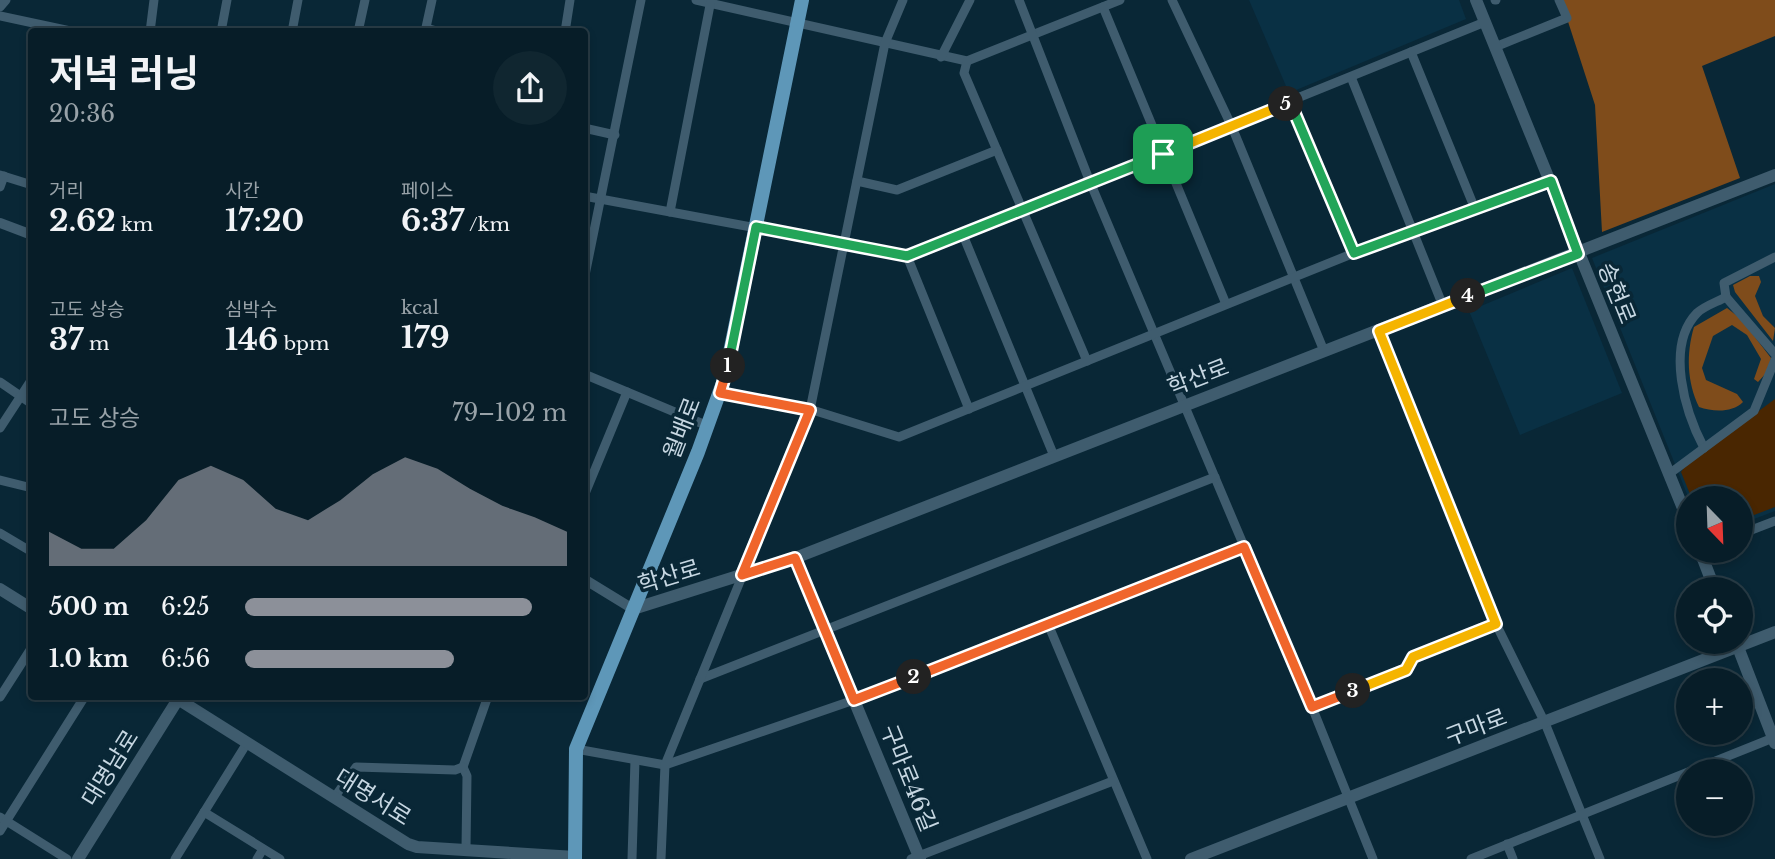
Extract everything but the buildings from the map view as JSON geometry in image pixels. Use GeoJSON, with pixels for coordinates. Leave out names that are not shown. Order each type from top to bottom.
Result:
{"type":"FeatureCollection","features":[{"type":"Feature","properties":{"kind":"main road","name":"월배로"},"geometry":{"type":"LineString","coordinates":[[575,858],[576,749],[720,393],[802,0]]}},
{"type":"Feature","properties":{"kind":"main road","name":"송현로"},"geometry":{"type":"LineString","coordinates":[[1475,0],[1676,491]]}},
{"type":"Feature","properties":{"kind":"main road","name":"학산로"},"geometry":{"type":"LineString","coordinates":[[633,609],[795,558],[1775,175]]}},
{"type":"Feature","properties":{"kind":"main road","name":"구마로46길"},"geometry":{"type":"LineString","coordinates":[[795,558],[916,858]]}},
{"type":"Feature","properties":{"kind":"main road"},"geometry":{"type":"LineString","coordinates":[[0,589],[28,606]]}},
{"type":"Feature","properties":{"kind":"main road","name":"구마로"},"geometry":{"type":"LineString","coordinates":[[1753,640],[1775,632]]}},
{"type":"Feature","properties":{"kind":"main road","name":"구마로"},"geometry":{"type":"LineString","coordinates":[[1191,859],[1545,723],[1715,654]]}},
{"type":"Feature","properties":{"kind":"main road"},"geometry":{"type":"LineString","coordinates":[[1741,654],[1774,740]]}},
{"type":"Feature","properties":{"kind":"main road","name":"대명남로"},"geometry":{"type":"LineString","coordinates":[[78,859],[176,700]]}},
{"type":"Feature","properties":{"kind":"main road","name":"대명서로"},"geometry":{"type":"LineString","coordinates":[[180,700],[417,848],[466,848],[575,858]]}},
{"type":"Feature","properties":{"kind":"street"},"geometry":{"type":"LineString","coordinates":[[0,7],[6,0]]}},
{"type":"Feature","properties":{"kind":"street"},"geometry":{"type":"LineString","coordinates":[[150,28],[154,0]]}},
{"type":"Feature","properties":{"kind":"street"},"geometry":{"type":"LineString","coordinates":[[222,28],[228,0]]}},
{"type":"Feature","properties":{"kind":"street"},"geometry":{"type":"LineString","coordinates":[[293,28],[298,0]]}},
{"type":"Feature","properties":{"kind":"street"},"geometry":{"type":"LineString","coordinates":[[359,28],[365,0]]}},
{"type":"Feature","properties":{"kind":"street"},"geometry":{"type":"LineString","coordinates":[[426,28],[432,0]]}},
{"type":"Feature","properties":{"kind":"street"},"geometry":{"type":"LineString","coordinates":[[566,28],[570,0]]}},
{"type":"Feature","properties":{"kind":"street"},"geometry":{"type":"LineString","coordinates":[[588,262],[641,0]]}},
{"type":"Feature","properties":{"kind":"street"},"geometry":{"type":"LineString","coordinates":[[696,0],[711,1],[797,24],[967,61],[1120,0]]}},
{"type":"Feature","properties":{"kind":"street"},"geometry":{"type":"LineString","coordinates":[[661,859],[665,765],[810,410],[885,43],[903,0]]}},
{"type":"Feature","properties":{"kind":"street"},"geometry":{"type":"LineString","coordinates":[[941,57],[970,0]]}},
{"type":"Feature","properties":{"kind":"street"},"geometry":{"type":"LineString","coordinates":[[1019,0],[1090,182],[1156,333],[1373,859]]}},
{"type":"Feature","properties":{"kind":"street"},"geometry":{"type":"LineString","coordinates":[[1172,0],[1232,127],[1324,351]]}},
{"type":"Feature","properties":{"kind":"street"},"geometry":{"type":"LineString","coordinates":[[1494,47],[1567,18],[1559,0]]}},
{"type":"Feature","properties":{"kind":"street"},"geometry":{"type":"LineString","coordinates":[[670,212],[711,1]]}},
{"type":"Feature","properties":{"kind":"street"},"geometry":{"type":"LineString","coordinates":[[1103,7],[1226,304]]}},
{"type":"Feature","properties":{"kind":"street"},"geometry":{"type":"LineString","coordinates":[[0,16],[56,28]]}},
{"type":"Feature","properties":{"kind":"street"},"geometry":{"type":"LineString","coordinates":[[588,196],[907,256],[1232,127],[1485,22]]}},
{"type":"Feature","properties":{"kind":"street"},"geometry":{"type":"LineString","coordinates":[[1411,52],[1475,209]]}},
{"type":"Feature","properties":{"kind":"street"},"geometry":{"type":"LineString","coordinates":[[967,61],[964,73],[1087,361]]}},
{"type":"Feature","properties":{"kind":"street"},"geometry":{"type":"LineString","coordinates":[[1351,77],[1443,306]]}},
{"type":"Feature","properties":{"kind":"street"},"geometry":{"type":"LineString","coordinates":[[1290,102],[1354,253]]}},
{"type":"Feature","properties":{"kind":"street"},"geometry":{"type":"LineString","coordinates":[[588,129],[615,135]]}},
{"type":"Feature","properties":{"kind":"street"},"geometry":{"type":"LineString","coordinates":[[857,181],[897,190],[998,150]]}},
{"type":"Feature","properties":{"kind":"street"},"geometry":{"type":"LineString","coordinates":[[0,187],[2,176],[28,184]]}},
{"type":"Feature","properties":{"kind":"street"},"geometry":{"type":"LineString","coordinates":[[720,393],[810,410],[899,437],[1293,276],[1551,181]]}},
{"type":"Feature","properties":{"kind":"street"},"geometry":{"type":"LineString","coordinates":[[0,223],[28,234]]}},
{"type":"Feature","properties":{"kind":"street"},"geometry":{"type":"LineString","coordinates":[[963,235],[1054,456]]}},
{"type":"Feature","properties":{"kind":"street"},"geometry":{"type":"LineString","coordinates":[[907,256],[969,409]]}},
{"type":"Feature","properties":{"kind":"street"},"geometry":{"type":"LineString","coordinates":[[1669,474],[1754,411],[1775,357],[1726,297],[1724,283],[1775,257]]}},
{"type":"Feature","properties":{"kind":"street"},"geometry":{"type":"LineString","coordinates":[[1704,448],[1696,432],[1683,376],[1682,337],[1698,312],[1726,297]]}},
{"type":"Feature","properties":{"kind":"street"},"geometry":{"type":"LineString","coordinates":[[1379,331],[1496,624],[1545,723],[1600,859]]}},
{"type":"Feature","properties":{"kind":"street"},"geometry":{"type":"LineString","coordinates":[[588,376],[708,426]]}},
{"type":"Feature","properties":{"kind":"street"},"geometry":{"type":"LineString","coordinates":[[0,382],[28,402]]}},
{"type":"Feature","properties":{"kind":"street"},"geometry":{"type":"LineString","coordinates":[[0,428],[28,385]]}},
{"type":"Feature","properties":{"kind":"street"},"geometry":{"type":"LineString","coordinates":[[588,486],[627,392]]}},
{"type":"Feature","properties":{"kind":"street"},"geometry":{"type":"LineString","coordinates":[[700,679],[826,632],[1215,477]]}},
{"type":"Feature","properties":{"kind":"street"},"geometry":{"type":"LineString","coordinates":[[0,480],[28,487]]}},
{"type":"Feature","properties":{"kind":"street"},"geometry":{"type":"LineString","coordinates":[[1754,529],[1775,521]]}},
{"type":"Feature","properties":{"kind":"street"},"geometry":{"type":"LineString","coordinates":[[0,533],[28,550]]}},
{"type":"Feature","properties":{"kind":"street"},"geometry":{"type":"LineString","coordinates":[[576,749],[665,765],[854,700],[1244,547]]}},
{"type":"Feature","properties":{"kind":"street"},"geometry":{"type":"LineString","coordinates":[[588,581],[633,609]]}},
{"type":"Feature","properties":{"kind":"street"},"geometry":{"type":"LineString","coordinates":[[1048,624],[1147,859]]}},
{"type":"Feature","properties":{"kind":"street"},"geometry":{"type":"LineString","coordinates":[[1312,707],[1406,670],[1413,657],[1496,624]]}},
{"type":"Feature","properties":{"kind":"street"},"geometry":{"type":"LineString","coordinates":[[0,697],[28,653]]}},
{"type":"Feature","properties":{"kind":"street"},"geometry":{"type":"LineString","coordinates":[[0,831],[3,819],[82,700]]}},
{"type":"Feature","properties":{"kind":"street"},"geometry":{"type":"LineString","coordinates":[[466,848],[467,776],[463,767],[486,700]]}},
{"type":"Feature","properties":{"kind":"street"},"geometry":{"type":"LineString","coordinates":[[1471,859],[1774,740]]}},
{"type":"Feature","properties":{"kind":"street"},"geometry":{"type":"LineString","coordinates":[[175,859],[247,743]]}},
{"type":"Feature","properties":{"kind":"street"},"geometry":{"type":"LineString","coordinates":[[632,859],[635,760]]}},
{"type":"Feature","properties":{"kind":"street"},"geometry":{"type":"LineString","coordinates":[[334,798],[356,767],[455,770],[463,767]]}},
{"type":"Feature","properties":{"kind":"street"},"geometry":{"type":"LineString","coordinates":[[916,858],[1113,781]]}},
{"type":"Feature","properties":{"kind":"street"},"geometry":{"type":"LineString","coordinates":[[204,813],[280,859]]}},
{"type":"Feature","properties":{"kind":"street"},"geometry":{"type":"LineString","coordinates":[[3,819],[67,859]]}},
{"type":"Feature","properties":{"kind":"street"},"geometry":{"type":"LineString","coordinates":[[1507,844],[1513,859]]}},
{"type":"Feature","properties":{"kind":"street"},"geometry":{"type":"LineString","coordinates":[[257,859],[263,849]]}},
{"type":"Feature","properties":{"kind":"shaded area"},"geometry":{"type":"Polygon","coordinates":[[[1249,0],[1459,0],[1466,19],[1289,93],[1249,0]]]}},
{"type":"Feature","properties":{"kind":"shaded area"},"geometry":{"type":"Polygon","coordinates":[[[1561,0],[1775,0],[1775,36],[1702,66],[1740,178],[1602,232],[1595,105],[1561,0]]]}},
{"type":"Feature","properties":{"kind":"shaded area"},"geometry":{"type":"Polygon","coordinates":[[[1775,184],[1775,511],[1754,519],[1754,486],[1684,486],[1592,258],[1775,184]]]}},
{"type":"Feature","properties":{"kind":"shaded area"},"geometry":{"type":"Polygon","coordinates":[[[1572,268],[1622,393],[1520,435],[1469,311],[1572,268]]]}},
{"type":"Feature","properties":{"kind":"shaded area"},"geometry":{"type":"Polygon","coordinates":[[[1750,276],[1759,276],[1761,282],[1755,296],[1763,316],[1775,328],[1773,341],[1735,292],[1733,285],[1750,276]]]}},
{"type":"Feature","properties":{"kind":"shaded area"},"geometry":{"type":"Polygon","coordinates":[[[1727,308],[1741,319],[1771,358],[1768,371],[1758,382],[1754,379],[1761,359],[1747,335],[1732,325],[1713,336],[1702,368],[1706,380],[1737,394],[1743,402],[1728,410],[1710,410],[1699,407],[1695,397],[1689,368],[1690,347],[1694,327],[1727,308]]]}},
{"type":"Feature","properties":{"kind":"shaded area"},"geometry":{"type":"Polygon","coordinates":[[[1775,399],[1775,507],[1754,515],[1754,486],[1687,486],[1681,472],[1686,465],[1775,399]]]}},
{"type":"Feature","properties":{"kind":"route"},"geometry":{"type":"LineString","coordinates":[[1290,102],[1354,253],[1551,181],[1578,254],[1379,331],[1496,624],[1413,657],[1406,670],[1312,707],[1244,547],[854,700],[795,558],[742,575],[810,410],[720,393],[729,363],[756,227],[907,256],[1163,154],[1290,102]]}}]}
